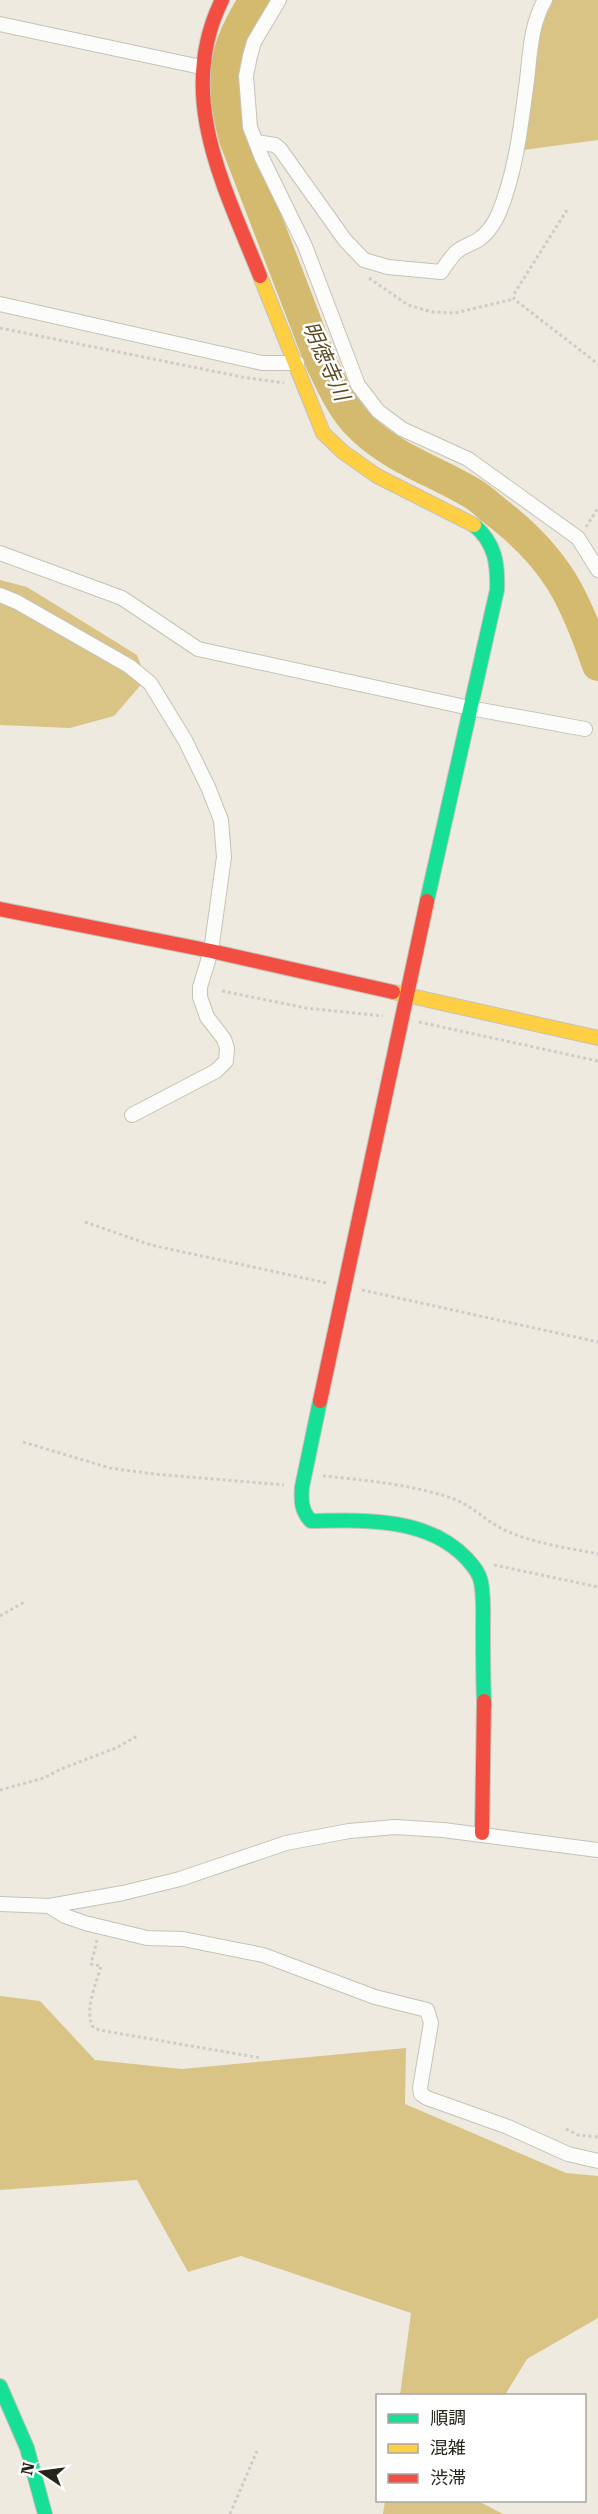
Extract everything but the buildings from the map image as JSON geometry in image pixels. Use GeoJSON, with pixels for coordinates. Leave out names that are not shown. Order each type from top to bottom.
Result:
{"type":"FeatureCollection","features":[{"type":"Feature","properties":{"kind":"street"},"geometry":{"type":"LineString","coordinates":[[222,0],[205,42],[201,67],[201,96],[215,163],[324,433],[373,474],[467,522],[489,542],[495,555],[498,571],[497,590],[406,996],[303,1481],[301,1503],[304,1515],[311,1521],[353,1520],[382,1523],[422,1531],[444,1539],[466,1556],[480,1576],[483,1596],[484,1805],[482,1833]]}},
{"type":"Feature","properties":{"kind":"street"},"geometry":{"type":"LineString","coordinates":[[279,0],[254,42],[246,76],[250,128],[305,246],[351,369],[366,397],[378,411],[402,429],[468,459],[578,538],[598,570]]}},
{"type":"Feature","properties":{"kind":"street"},"geometry":{"type":"LineString","coordinates":[[256,141],[276,145],[280,149],[345,240],[364,260],[388,267],[441,272],[455,253],[467,243],[477,241],[488,231],[498,216],[511,173],[521,124],[532,39],[539,10],[545,0]]}},
{"type":"Feature","properties":{"kind":"street"},"geometry":{"type":"LineString","coordinates":[[0,24],[201,67]]}},
{"type":"Feature","properties":{"kind":"street"},"geometry":{"type":"LineString","coordinates":[[0,304],[262,363],[297,363]]}},
{"type":"Feature","properties":{"kind":"street"},"geometry":{"type":"LineString","coordinates":[[0,553],[122,598],[198,649],[470,708],[585,729]]}},
{"type":"Feature","properties":{"kind":"street"},"geometry":{"type":"LineString","coordinates":[[0,595],[17,602],[129,666],[150,683],[170,714],[208,787],[221,820],[224,857],[211,951],[200,987],[200,997],[207,1017],[224,1040],[226,1061],[216,1071],[132,1115]]}},
{"type":"Feature","properties":{"kind":"street"},"geometry":{"type":"LineString","coordinates":[[0,909],[211,951],[598,1038]]}},
{"type":"Feature","properties":{"kind":"street"},"geometry":{"type":"LineString","coordinates":[[0,1904],[49,1906],[123,1893],[180,1879],[286,1843],[349,1831],[395,1827],[482,1833],[598,1850]]}},
{"type":"Feature","properties":{"kind":"street"},"geometry":{"type":"LineString","coordinates":[[49,1906],[65,1916],[147,1938],[183,1940],[263,1955],[364,1993],[427,2010],[431,2023],[420,2088],[422,2094],[427,2098],[508,2127],[568,2154],[598,2161]]}},
{"type":"Feature","properties":{"kind":"street"},"geometry":{"type":"LineString","coordinates":[[0,2386],[36,2471],[45,2514]]}},
{"type":"Feature","properties":{"kind":"path"},"geometry":{"type":"LineString","coordinates":[[514,299],[514,294],[567,210]]}},
{"type":"Feature","properties":{"kind":"path"},"geometry":{"type":"LineString","coordinates":[[361,272],[397,298],[432,312],[463,312],[514,299]]}},
{"type":"Feature","properties":{"kind":"path"},"geometry":{"type":"LineString","coordinates":[[514,299],[598,364]]}},
{"type":"Feature","properties":{"kind":"path"},"geometry":{"type":"LineString","coordinates":[[0,328],[242,377],[304,383]]}},
{"type":"Feature","properties":{"kind":"path"},"geometry":{"type":"LineString","coordinates":[[578,538],[598,508]]}},
{"type":"Feature","properties":{"kind":"path"},"geometry":{"type":"LineString","coordinates":[[23,1442],[110,1467],[154,1474],[303,1481],[368,1481],[435,1494],[467,1505],[508,1532],[528,1539],[598,1554]]}},
{"type":"Feature","properties":{"kind":"path"},"geometry":{"type":"LineString","coordinates":[[475,1568],[490,1564],[598,1587]]}},
{"type":"Feature","properties":{"kind":"path"},"geometry":{"type":"LineString","coordinates":[[0,1616],[26,1601]]}},
{"type":"Feature","properties":{"kind":"path"},"geometry":{"type":"LineString","coordinates":[[0,1790],[44,1778],[116,1748],[139,1735]]}},
{"type":"Feature","properties":{"kind":"path"},"geometry":{"type":"LineString","coordinates":[[100,1926],[91,1964],[101,1966],[89,2018],[92,2026],[99,2030],[261,2058]]}},
{"type":"Feature","properties":{"kind":"path"},"geometry":{"type":"LineString","coordinates":[[566,2129],[578,2135],[598,2137]]}},
{"type":"Feature","properties":{"kind":"path"},"geometry":{"type":"LineString","coordinates":[[230,2514],[257,2451]]}},
{"type":"Feature","properties":{"kind":"shaded area"},"geometry":{"type":"Polygon","coordinates":[[[537,0],[598,0],[598,140],[523,150],[537,0]]]}},
{"type":"Feature","properties":{"kind":"shaded area"},"geometry":{"type":"Polygon","coordinates":[[[0,580],[27,587],[137,655],[146,679],[114,716],[70,728],[0,725],[0,580]]]}},
{"type":"Feature","properties":{"kind":"shaded area"},"geometry":{"type":"Polygon","coordinates":[[[0,1996],[40,2001],[95,2060],[182,2069],[406,2048],[405,2104],[566,2173],[598,2176],[598,2318],[527,2359],[506,2394],[400,2394],[411,2313],[241,2256],[188,2272],[137,2180],[0,2190],[0,1996]]]}},
{"type":"Feature","properties":{"kind":"shaded area"},"geometry":{"type":"Polygon","coordinates":[[[385,2502],[480,2502],[503,2514],[383,2514],[385,2502]]]}},
{"type":"Feature","properties":{"kind":"waterway","name":"明徳寺川"},"geometry":{"type":"LineString","coordinates":[[255,0],[230,51],[226,83],[230,118],[235,139],[321,362],[334,388],[355,421],[375,439],[402,457],[475,495],[536,548],[562,582],[572,600],[598,665]]}},
{"type":"Feature","properties":{"kind":"traffic: fast"},"geometry":{"type":"LineString","coordinates":[[427,901],[497,590],[494,554],[487,539],[474,525]]}},
{"type":"Feature","properties":{"kind":"traffic: fast"},"geometry":{"type":"LineString","coordinates":[[320,1401],[302,1487],[305,1513],[311,1521],[373,1522],[414,1528],[434,1535],[451,1545],[467,1559],[477,1572],[482,1588],[484,1701]]}},
{"type":"Feature","properties":{"kind":"traffic: fast"},"geometry":{"type":"LineString","coordinates":[[0,2386],[27,2448],[45,2514]]}},
{"type":"Feature","properties":{"kind":"traffic: slow"},"geometry":{"type":"LineString","coordinates":[[260,276],[323,433],[343,452],[377,476],[474,525]]}},
{"type":"Feature","properties":{"kind":"traffic: slow"},"geometry":{"type":"LineString","coordinates":[[393,992],[598,1038]]}},
{"type":"Feature","properties":{"kind":"traffic: jam"},"geometry":{"type":"LineString","coordinates":[[222,0],[209,35],[203,71],[204,105],[210,140],[220,174],[260,276]]}},
{"type":"Feature","properties":{"kind":"traffic: jam"},"geometry":{"type":"LineString","coordinates":[[320,1401],[427,901]]}},
{"type":"Feature","properties":{"kind":"traffic: jam"},"geometry":{"type":"LineString","coordinates":[[0,909],[211,951],[393,992]]}},
{"type":"Feature","properties":{"kind":"traffic: jam"},"geometry":{"type":"LineString","coordinates":[[482,1833],[484,1701]]}}]}
